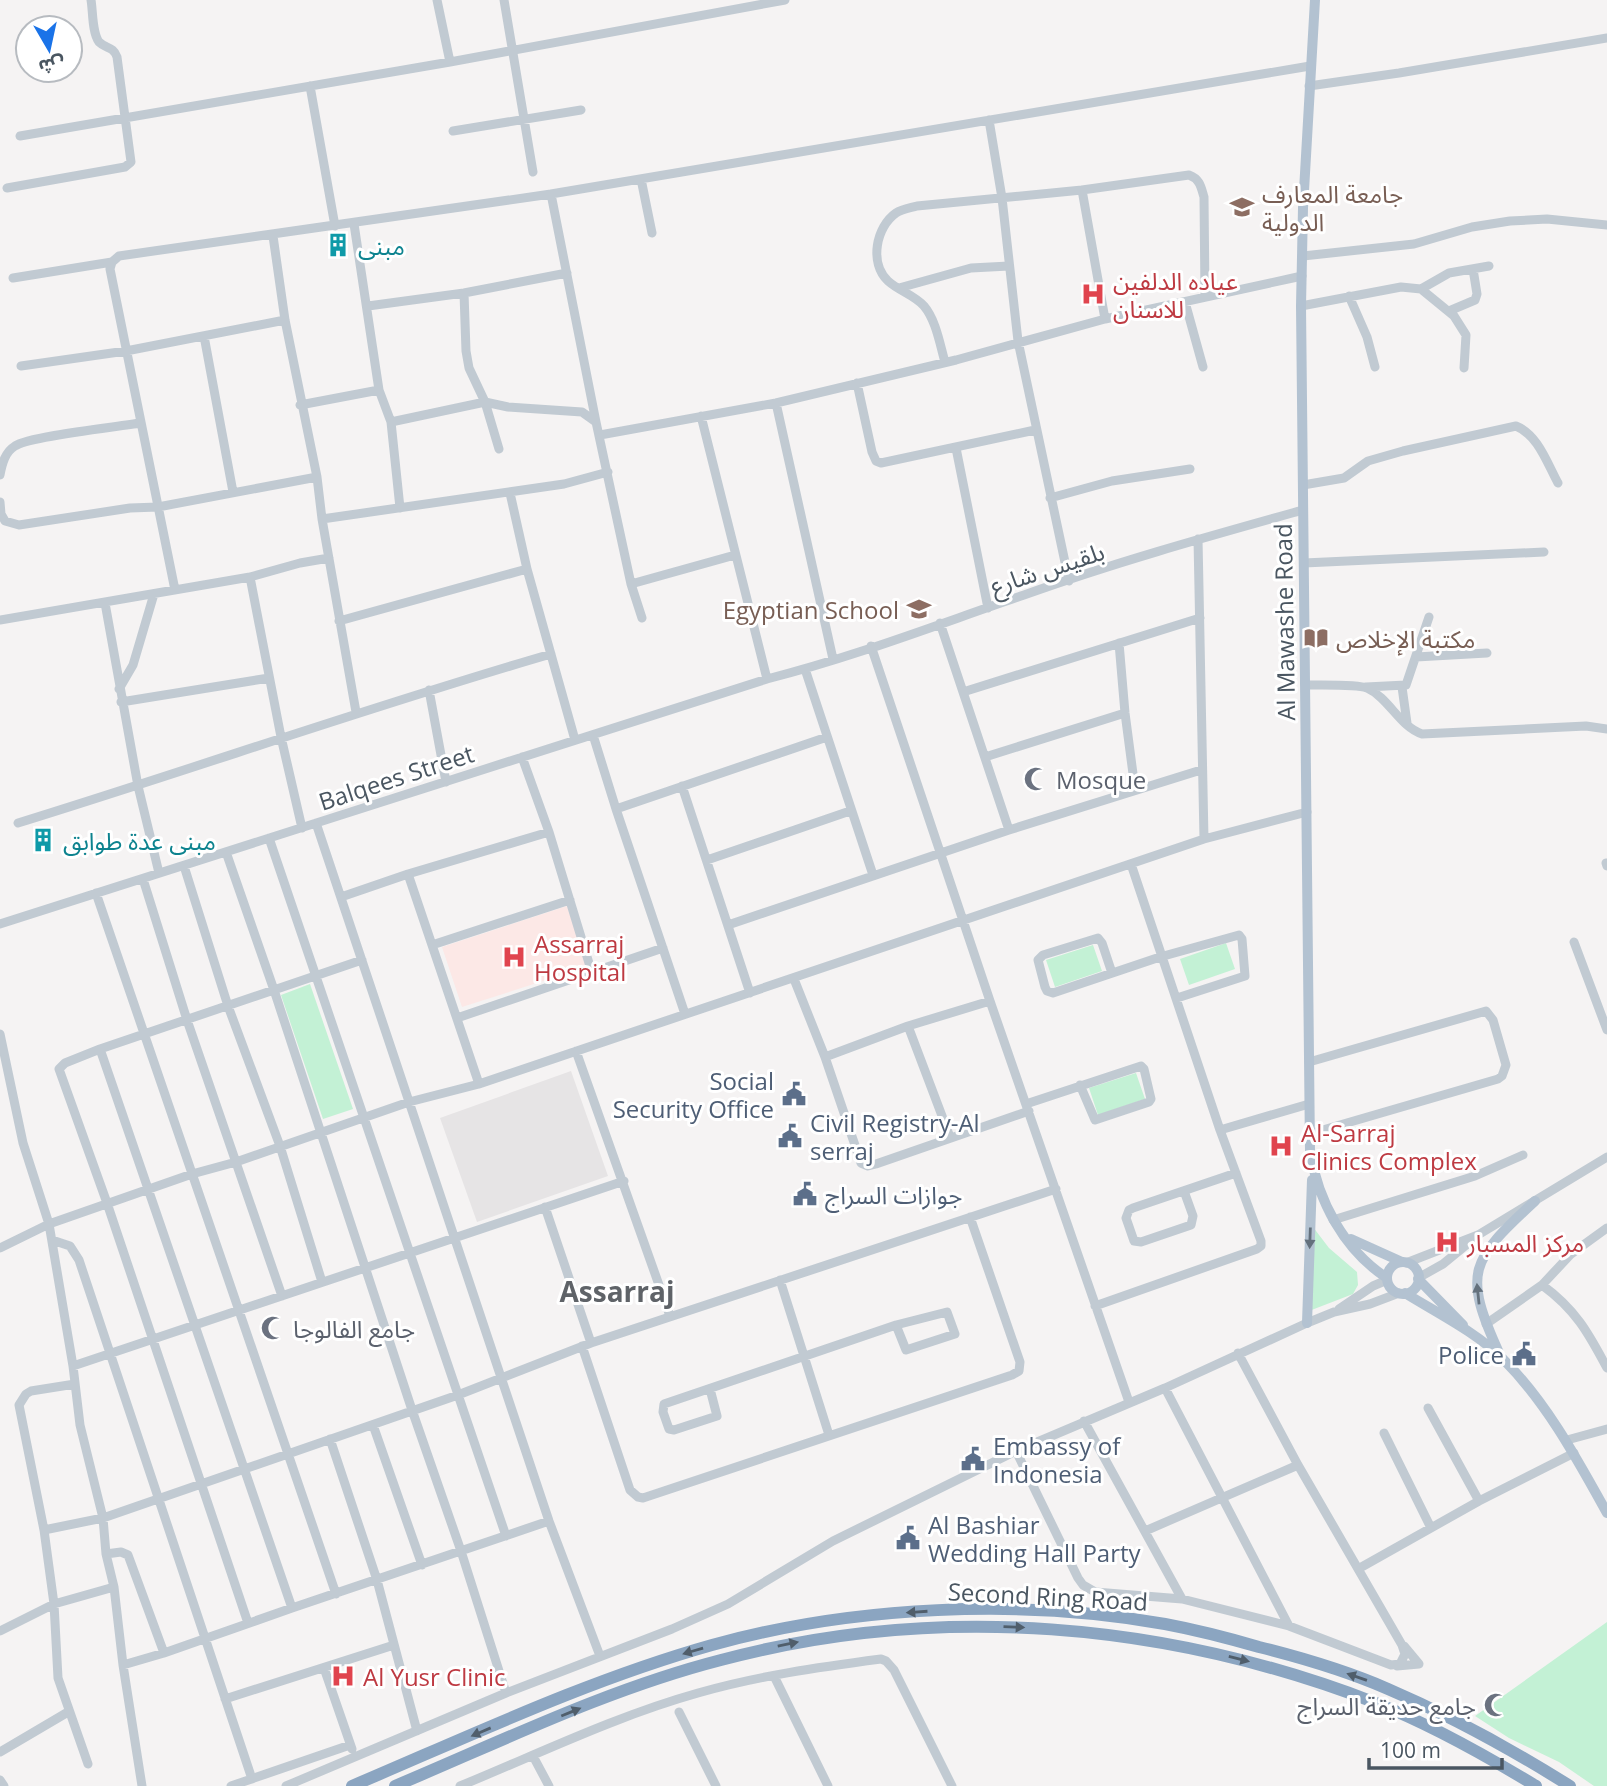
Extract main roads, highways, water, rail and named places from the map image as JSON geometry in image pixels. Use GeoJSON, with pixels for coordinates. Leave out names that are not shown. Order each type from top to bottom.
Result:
{"type":"FeatureCollection","features":[{"type":"Feature","properties":{"kind":"highway","name":"Second Ring Road"},"geometry":{"type":"LineString","coordinates":[[352,1786],[630,1671],[715,1644],[792,1627],[861,1616],[993,1609],[1073,1613],[1164,1624],[1302,1658],[1385,1687],[1458,1721],[1570,1786]]}},
{"type":"Feature","properties":{"kind":"highway","name":"Second Ring Road"},"geometry":{"type":"LineString","coordinates":[[395,1786],[636,1686],[720,1660],[793,1643],[857,1633],[990,1626],[1065,1629],[1160,1641],[1294,1673],[1391,1710],[1452,1738],[1536,1786]]}},
{"type":"Feature","properties":{"kind":"main road","name":"Al Mawashe Road"},"geometry":{"type":"LineString","coordinates":[[1315,0],[1301,306],[1309,1134],[1313,1170],[1323,1201],[1333,1220],[1366,1261],[1387,1279]]}},
{"type":"Feature","properties":{"kind":"main road"},"geometry":{"type":"LineString","coordinates":[[1307,1323],[1313,1170]]}},
{"type":"Feature","properties":{"kind":"main road"},"geometry":{"type":"LineString","coordinates":[[1535,1201],[1489,1247],[1480,1263],[1476,1279],[1477,1295],[1486,1324],[1502,1357],[1566,1440],[1607,1513]]}},
{"type":"Feature","properties":{"kind":"main road"},"geometry":{"type":"LineString","coordinates":[[1345,1236],[1416,1270],[1418,1279],[1475,1337]]}},
{"type":"Feature","properties":{"kind":"main road"},"geometry":{"type":"LineString","coordinates":[[1404,1263],[1391,1267],[1387,1279],[1390,1287],[1475,1337],[1502,1357]]}},
{"type":"Feature","properties":{"kind":"main road"},"geometry":{"type":"LineString","coordinates":[[1402,1293],[1415,1287],[1418,1279]]}},
{"type":"Feature","properties":{"kind":"place","name":"جامعة المعارف الدولية"},"geometry":{"type":"Point","coordinates":[1242,207]}},
{"type":"Feature","properties":{"kind":"place","name":"مبنى"},"geometry":{"type":"Point","coordinates":[338,245]}},
{"type":"Feature","properties":{"kind":"place","name":"عياده الدلفين للاسنان"},"geometry":{"type":"Point","coordinates":[1093,294]}},
{"type":"Feature","properties":{"kind":"place","name":"Egyptian School"},"geometry":{"type":"Point","coordinates":[919,609]}},
{"type":"Feature","properties":{"kind":"place","name":"مكتبة الإخلاص"},"geometry":{"type":"Point","coordinates":[1316,638]}},
{"type":"Feature","properties":{"kind":"place","name":"Mosque"},"geometry":{"type":"Point","coordinates":[1036,779]}},
{"type":"Feature","properties":{"kind":"place","name":"مبنى عدة طوابق"},"geometry":{"type":"Point","coordinates":[43,840]}},
{"type":"Feature","properties":{"kind":"place","name":"Assarraj Hospital"},"geometry":{"type":"Point","coordinates":[514,957]}},
{"type":"Feature","properties":{"kind":"place","name":"Social Security Office"},"geometry":{"type":"Point","coordinates":[794,1094]}},
{"type":"Feature","properties":{"kind":"place","name":"Civil Registry-Al serraj"},"geometry":{"type":"Point","coordinates":[790,1136]}},
{"type":"Feature","properties":{"kind":"place","name":"Al-Sarraj Clinics Complex"},"geometry":{"type":"Point","coordinates":[1281,1146]}},
{"type":"Feature","properties":{"kind":"place","name":"جوازات السراج"},"geometry":{"type":"Point","coordinates":[805,1194]}},
{"type":"Feature","properties":{"kind":"place","name":"مركز المسبار"},"geometry":{"type":"Point","coordinates":[1447,1242]}},
{"type":"Feature","properties":{"kind":"place","name":"جامع الفالوجا"},"geometry":{"type":"Point","coordinates":[273,1328]}},
{"type":"Feature","properties":{"kind":"place","name":"Police"},"geometry":{"type":"Point","coordinates":[1524,1354]}},
{"type":"Feature","properties":{"kind":"place","name":"Embassy of Indonesia"},"geometry":{"type":"Point","coordinates":[973,1459]}},
{"type":"Feature","properties":{"kind":"place","name":"Al Bashiar Wedding Hall Party"},"geometry":{"type":"Point","coordinates":[908,1538]}},
{"type":"Feature","properties":{"kind":"place","name":"Al Yusr Clinic"},"geometry":{"type":"Point","coordinates":[343,1676]}},
{"type":"Feature","properties":{"kind":"place","name":"جامع حديقة السراج"},"geometry":{"type":"Point","coordinates":[1496,1705]}},
{"type":"Feature","properties":{"kind":"district","name":"Assarraj"},"geometry":{"type":"Point","coordinates":[617,1291]}}]}
